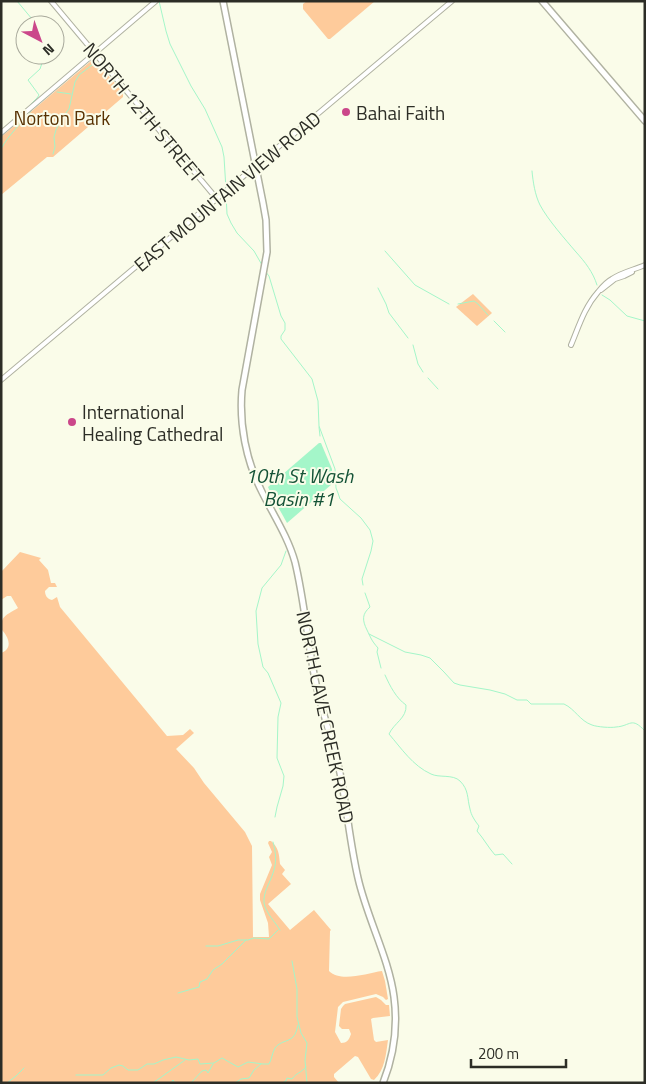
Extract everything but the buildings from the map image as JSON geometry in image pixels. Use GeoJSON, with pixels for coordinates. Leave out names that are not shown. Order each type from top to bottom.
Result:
{"type":"FeatureCollection","features":[{"type":"Feature","properties":{"kind":"main road","name":"NORTH CAVE CREEK ROAD"},"geometry":{"type":"LineString","coordinates":[[223,1],[266,220],[265,264],[242,390],[244,432],[248,455],[257,482],[286,536],[296,562],[315,682],[340,774],[358,879],[393,988],[396,1032],[391,1061],[383,1083]]}},
{"type":"Feature","properties":{"kind":"main road"},"geometry":{"type":"LineString","coordinates":[[542,1],[645,121]]}},
{"type":"Feature","properties":{"kind":"street","name":"NORTH 12TH STREET"},"geometry":{"type":"LineString","coordinates":[[51,1],[217,199]]}},
{"type":"Feature","properties":{"kind":"street"},"geometry":{"type":"LineString","coordinates":[[1,133],[156,1]]}},
{"type":"Feature","properties":{"kind":"street","name":"EAST MOUNTAIN VIEW ROAD"},"geometry":{"type":"LineString","coordinates":[[1,380],[452,1]]}},
{"type":"Feature","properties":{"kind":"street"},"geometry":{"type":"LineString","coordinates":[[571,344],[585,310],[598,292],[618,275],[645,264]]}},
{"type":"Feature","properties":{"kind":"green space"},"geometry":{"type":"Polygon","coordinates":[[[307,1],[375,1],[328,39],[303,9],[303,4],[307,1]]]}},
{"type":"Feature","properties":{"kind":"green space","name":"Norton Park"},"geometry":{"type":"Polygon","coordinates":[[[94,60],[123,92],[123,97],[53,157],[47,157],[1,195],[1,137],[94,60]]]}},
{"type":"Feature","properties":{"kind":"green space"},"geometry":{"type":"Polygon","coordinates":[[[473,294],[492,313],[477,326],[456,307],[473,294]]]}},
{"type":"Feature","properties":{"kind":"green space"},"geometry":{"type":"Polygon","coordinates":[[[20,552],[41,558],[39,560],[48,570],[51,583],[55,583],[57,587],[49,587],[45,591],[47,597],[52,600],[57,597],[60,607],[167,736],[183,735],[190,729],[194,733],[176,749],[194,768],[204,783],[245,832],[252,846],[253,937],[269,937],[268,923],[260,900],[260,894],[272,865],[269,857],[272,852],[268,843],[271,841],[277,849],[280,864],[285,870],[282,874],[291,884],[268,904],[290,930],[314,910],[331,930],[329,971],[334,975],[347,977],[382,971],[388,999],[386,1000],[376,994],[343,1002],[338,1007],[335,1032],[341,1043],[348,1041],[351,1034],[349,1029],[342,1029],[339,1026],[341,1009],[345,1004],[376,997],[386,1005],[389,1005],[390,1016],[371,1019],[374,1040],[376,1042],[388,1040],[383,1067],[374,1080],[371,1079],[358,1057],[355,1056],[334,1074],[339,1083],[1,1083],[1,653],[9,645],[8,638],[1,629],[1,624],[3,618],[18,608],[11,596],[1,600],[1,572],[20,552]]]}},
{"type":"Feature","properties":{"kind":"water","name":"10th St Wash Basin #1"},"geometry":{"type":"Polygon","coordinates":[[[321,443],[332,469],[332,484],[287,523],[268,487],[321,443]]]}},
{"type":"Feature","properties":{"kind":"waterway"},"geometry":{"type":"LineString","coordinates":[[17,1],[29,15]]}},
{"type":"Feature","properties":{"kind":"waterway"},"geometry":{"type":"LineString","coordinates":[[159,1],[170,44],[205,109],[222,147],[226,189]]}},
{"type":"Feature","properties":{"kind":"waterway"},"geometry":{"type":"LineString","coordinates":[[1,149],[31,111],[31,104],[39,95],[28,80],[40,69],[41,65]]}},
{"type":"Feature","properties":{"kind":"waterway"},"geometry":{"type":"LineString","coordinates":[[53,154],[56,130],[69,109],[75,82],[79,75],[92,65]]}},
{"type":"Feature","properties":{"kind":"waterway"},"geometry":{"type":"LineString","coordinates":[[57,92],[71,94]]}},
{"type":"Feature","properties":{"kind":"waterway"},"geometry":{"type":"LineString","coordinates":[[532,171],[534,188],[543,211],[583,260],[597,285]]}},
{"type":"Feature","properties":{"kind":"waterway"},"geometry":{"type":"LineString","coordinates":[[226,193],[227,214],[231,223],[237,233],[254,251],[262,265]]}},
{"type":"Feature","properties":{"kind":"waterway"},"geometry":{"type":"LineString","coordinates":[[385,251],[415,285],[449,304]]}},
{"type":"Feature","properties":{"kind":"waterway"},"geometry":{"type":"LineString","coordinates":[[265,271],[269,276],[281,316],[285,323],[285,330],[281,339],[312,379],[318,401],[319,426],[335,469],[336,488],[340,499],[361,518],[370,530],[373,541],[362,579],[363,585]]}},
{"type":"Feature","properties":{"kind":"waterway"},"geometry":{"type":"LineString","coordinates":[[378,288],[389,313],[408,338]]}},
{"type":"Feature","properties":{"kind":"waterway"},"geometry":{"type":"LineString","coordinates":[[602,295],[627,316],[645,321]]}},
{"type":"Feature","properties":{"kind":"waterway"},"geometry":{"type":"LineString","coordinates":[[458,304],[474,301],[488,315]]}},
{"type":"Feature","properties":{"kind":"waterway"},"geometry":{"type":"LineString","coordinates":[[494,321],[505,332]]}},
{"type":"Feature","properties":{"kind":"waterway"},"geometry":{"type":"LineString","coordinates":[[413,345],[418,364],[423,372]]}},
{"type":"Feature","properties":{"kind":"waterway"},"geometry":{"type":"LineString","coordinates":[[428,378],[438,389]]}},
{"type":"Feature","properties":{"kind":"waterway"},"geometry":{"type":"LineString","coordinates":[[319,427],[320,436]]}},
{"type":"Feature","properties":{"kind":"waterway"},"geometry":{"type":"LineString","coordinates":[[275,817],[284,776],[277,758],[278,717],[281,703],[268,673],[263,667],[258,644],[256,611],[262,588],[281,565],[286,551]]}},
{"type":"Feature","properties":{"kind":"waterway"},"geometry":{"type":"LineString","coordinates":[[365,593],[370,607],[365,612],[364,623],[371,639],[378,648],[377,652],[381,668]]}},
{"type":"Feature","properties":{"kind":"waterway"},"geometry":{"type":"LineString","coordinates":[[369,634],[405,652],[430,658],[454,683],[505,694],[517,700],[527,700],[531,704],[564,704],[584,721],[594,726],[614,727],[634,723],[645,731]]}},
{"type":"Feature","properties":{"kind":"waterway"},"geometry":{"type":"LineString","coordinates":[[385,675],[396,695],[406,705],[406,710],[402,717],[389,734],[408,756],[425,771],[434,775],[457,779],[463,784],[471,813],[479,826],[477,831],[495,855],[503,854],[512,864]]}},
{"type":"Feature","properties":{"kind":"waterway"},"geometry":{"type":"LineString","coordinates":[[273,842],[275,865],[264,903],[280,930]]}},
{"type":"Feature","properties":{"kind":"waterway"},"geometry":{"type":"LineString","coordinates":[[206,946],[218,946],[238,940],[254,938],[269,939],[278,930]]}},
{"type":"Feature","properties":{"kind":"waterway"},"geometry":{"type":"LineString","coordinates":[[178,993],[199,987],[200,982],[207,979],[213,970],[222,964],[246,940]]}},
{"type":"Feature","properties":{"kind":"waterway"},"geometry":{"type":"LineString","coordinates":[[292,961],[297,989],[297,1017],[301,1033],[307,1043],[305,1060],[307,1083]]}},
{"type":"Feature","properties":{"kind":"waterway"},"geometry":{"type":"LineString","coordinates":[[76,1075],[103,1075],[111,1068],[119,1065],[128,1070],[138,1070],[147,1064],[154,1064],[176,1057],[189,1060],[198,1059],[200,1064],[214,1063],[222,1058],[238,1067],[248,1062],[269,1064],[275,1048],[293,1037],[298,1025]]}},
{"type":"Feature","properties":{"kind":"waterway"},"geometry":{"type":"LineString","coordinates":[[153,1083],[185,1060]]}},
{"type":"Feature","properties":{"kind":"waterway"},"geometry":{"type":"LineString","coordinates":[[191,1083],[202,1071],[206,1070],[208,1073],[213,1064]]}},
{"type":"Feature","properties":{"kind":"waterway"},"geometry":{"type":"LineString","coordinates":[[235,1083],[241,1079],[249,1078],[261,1064]]}},
{"type":"Feature","properties":{"kind":"waterway"},"geometry":{"type":"LineString","coordinates":[[282,1083],[287,1078],[292,1079],[306,1067]]}},
{"type":"Feature","properties":{"kind":"waterway"},"geometry":{"type":"LineString","coordinates":[[7,1083],[24,1068]]}},
{"type":"Feature","properties":{"kind":"waterway"},"geometry":{"type":"LineString","coordinates":[[171,1083],[173,1080],[175,1083]]}},
{"type":"Feature","properties":{"kind":"place","name":"Bahai Faith"},"geometry":{"type":"Point","coordinates":[346,112]}},
{"type":"Feature","properties":{"kind":"place","name":"International Healing Cathedral"},"geometry":{"type":"Point","coordinates":[72,422]}}]}
